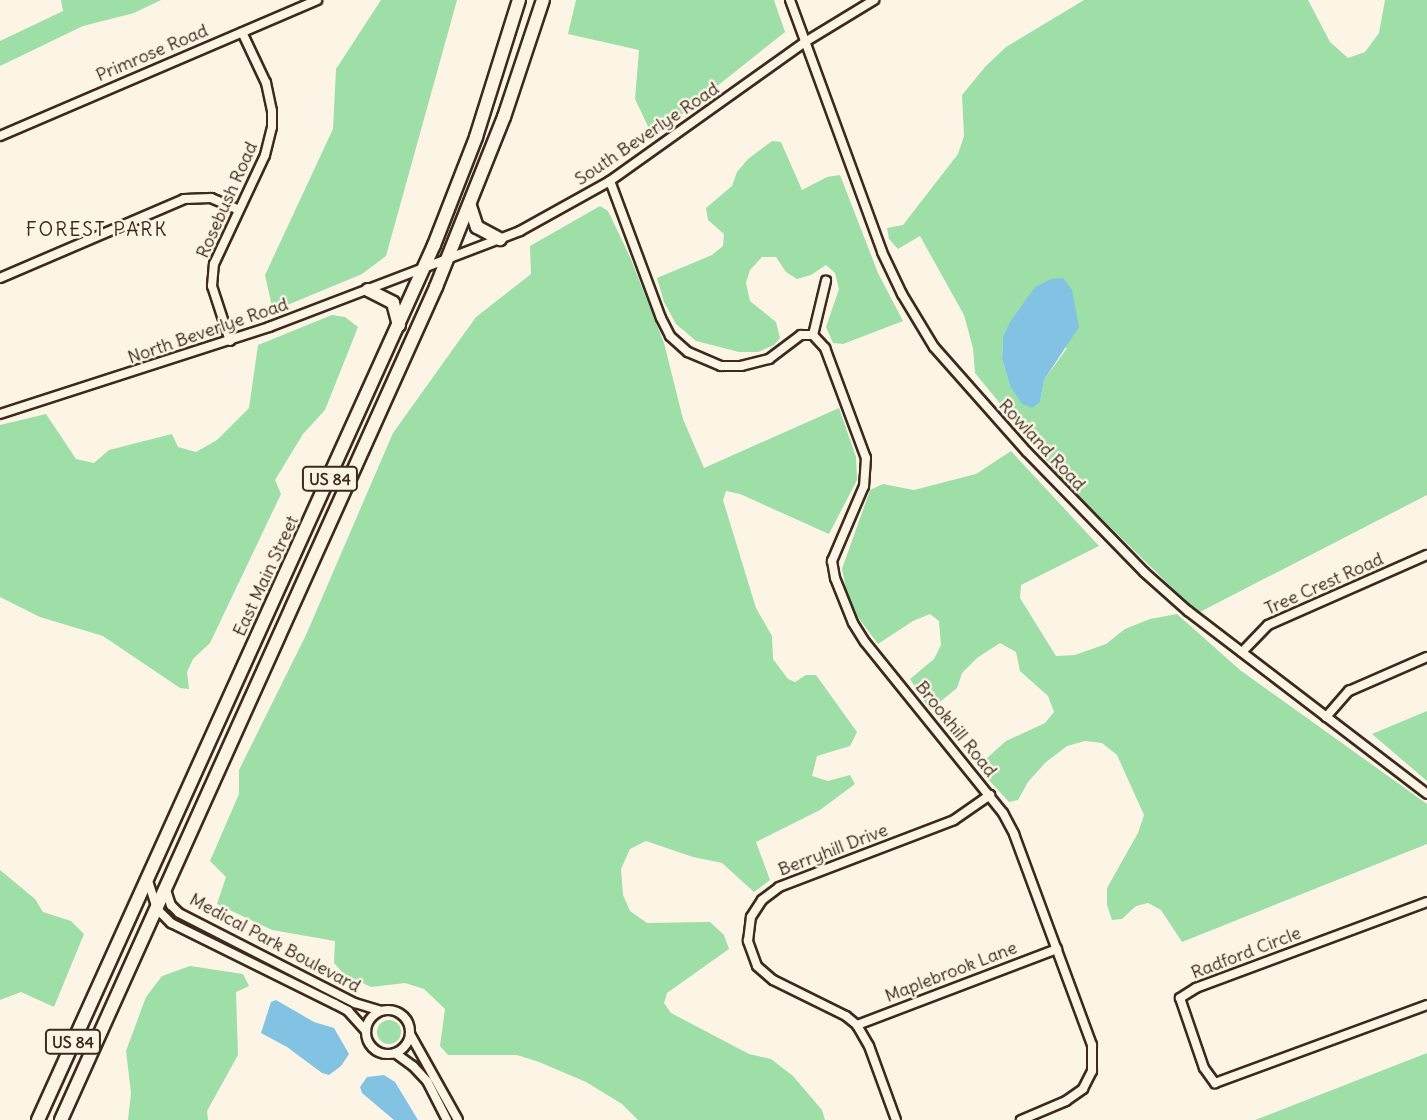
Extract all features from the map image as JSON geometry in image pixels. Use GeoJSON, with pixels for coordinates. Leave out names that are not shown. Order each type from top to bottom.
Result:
{"type":"FeatureCollection","features":[{"type":"Feature","properties":{"kind":"highway","name":"East Main Street"},"geometry":{"type":"LineString","coordinates":[[38,1120],[424,269],[476,137],[519,0]]}},
{"type":"Feature","properties":{"kind":"highway","name":"East Main Street"},"geometry":{"type":"LineString","coordinates":[[61,1120],[447,260],[470,205],[543,0]]}},
{"type":"Feature","properties":{"kind":"highway"},"geometry":{"type":"LineString","coordinates":[[470,205],[477,227],[500,239]]}},
{"type":"Feature","properties":{"kind":"highway"},"geometry":{"type":"LineString","coordinates":[[368,290],[393,303],[399,325]]}},
{"type":"Feature","properties":{"kind":"street","name":"Primrose Road"},"geometry":{"type":"LineString","coordinates":[[0,136],[317,0]]}},
{"type":"Feature","properties":{"kind":"street","name":"Rowland Road"},"geometry":{"type":"LineString","coordinates":[[790,0],[882,252],[916,320],[934,347],[1099,529],[1180,603],[1427,794]]}},
{"type":"Feature","properties":{"kind":"street","name":"South Beverlye Road"},"geometry":{"type":"LineString","coordinates":[[424,269],[500,239],[557,212],[610,181],[805,42],[874,0]]}},
{"type":"Feature","properties":{"kind":"street","name":"Rosebush Road"},"geometry":{"type":"LineString","coordinates":[[230,341],[216,303],[212,275],[267,148],[272,111],[266,83],[242,32]]}},
{"type":"Feature","properties":{"kind":"street"},"geometry":{"type":"LineString","coordinates":[[610,181],[661,318],[670,336],[688,352],[721,366],[741,366],[769,359],[801,335],[813,335],[826,281]]}},
{"type":"Feature","properties":{"kind":"street"},"geometry":{"type":"LineString","coordinates":[[0,278],[184,199],[211,198],[239,210]]}},
{"type":"Feature","properties":{"kind":"street","name":"North Beverlye Road"},"geometry":{"type":"LineString","coordinates":[[0,414],[230,341],[424,269]]}},
{"type":"Feature","properties":{"kind":"street","name":"Brookhill Road"},"geometry":{"type":"LineString","coordinates":[[813,335],[825,348],[866,458],[864,486],[832,561],[835,578],[853,623],[864,642],[990,795],[1014,834],[1092,1045],[1092,1071],[1083,1089],[1072,1098],[1021,1120]]}},
{"type":"Feature","properties":{"kind":"street","name":"Tree Crest Road"},"geometry":{"type":"LineString","coordinates":[[1242,652],[1268,625],[1427,555]]}},
{"type":"Feature","properties":{"kind":"street"},"geometry":{"type":"LineString","coordinates":[[1326,717],[1349,691],[1427,657]]}},
{"type":"Feature","properties":{"kind":"street","name":"Berryhill Drive"},"geometry":{"type":"LineString","coordinates":[[857,1025],[846,1016],[764,974],[753,959],[748,941],[754,909],[768,893],[779,887],[954,820],[990,795]]}},
{"type":"Feature","properties":{"kind":"street","name":"Medical Park Boulevard"},"geometry":{"type":"LineString","coordinates":[[147,878],[157,909],[171,923],[348,1011],[366,1031]]}},
{"type":"Feature","properties":{"kind":"street","name":"Medical Park Boulevard"},"geometry":{"type":"LineString","coordinates":[[166,888],[171,905],[196,923],[355,1003],[381,1011]]}},
{"type":"Feature","properties":{"kind":"street","name":"Radford Circle"},"geometry":{"type":"LineString","coordinates":[[1427,902],[1196,988],[1180,998],[1204,1068],[1215,1083],[1427,1004]]}},
{"type":"Feature","properties":{"kind":"street","name":"Medical Park Boulevard"},"geometry":{"type":"LineString","coordinates":[[147,929],[171,923]]}},
{"type":"Feature","properties":{"kind":"street","name":"Maplebrook Lane"},"geometry":{"type":"LineString","coordinates":[[857,1025],[1057,949]]}},
{"type":"Feature","properties":{"kind":"street"},"geometry":{"type":"LineString","coordinates":[[410,1033],[404,1047],[395,1053],[384,1054],[368,1041],[366,1031],[369,1020],[381,1011],[392,1010],[401,1014],[457,1120]]}},
{"type":"Feature","properties":{"kind":"street"},"geometry":{"type":"LineString","coordinates":[[857,1025],[869,1046],[897,1120]]}},
{"type":"Feature","properties":{"kind":"street"},"geometry":{"type":"LineString","coordinates":[[395,1053],[413,1066],[427,1082],[447,1120]]}},
{"type":"Feature","properties":{"kind":"green space"},"geometry":{"type":"Polygon","coordinates":[[[61,0],[161,0],[134,13],[83,26],[0,66],[0,41],[63,11],[61,0]]]}},
{"type":"Feature","properties":{"kind":"green space"},"geometry":{"type":"Polygon","coordinates":[[[381,0],[457,0],[386,256],[362,274],[273,311],[265,275],[333,129],[336,69],[381,0]]]}},
{"type":"Feature","properties":{"kind":"green space"},"geometry":{"type":"Polygon","coordinates":[[[576,0],[774,0],[785,32],[653,137],[635,99],[639,50],[568,34],[576,0]]]}},
{"type":"Feature","properties":{"kind":"green space"},"geometry":{"type":"Polygon","coordinates":[[[1084,0],[1308,0],[1330,42],[1348,58],[1365,52],[1379,33],[1385,0],[1427,0],[1427,495],[1198,613],[1066,484],[975,373],[973,348],[964,315],[920,236],[898,249],[889,239],[887,228],[903,225],[958,154],[964,136],[962,95],[1006,47],[1084,0]],[[1003,337],[1002,359],[1010,386],[1040,402],[1044,380],[1067,348],[1003,337]]]}},
{"type":"Feature","properties":{"kind":"green space"},"geometry":{"type":"Polygon","coordinates":[[[772,141],[781,142],[802,190],[827,177],[840,175],[878,273],[903,321],[843,344],[833,343],[826,327],[839,289],[835,273],[826,265],[811,275],[797,279],[786,272],[776,257],[762,257],[750,270],[746,283],[750,301],[776,322],[780,338],[774,345],[758,352],[739,352],[696,341],[676,324],[664,302],[657,278],[712,255],[723,246],[724,234],[708,220],[706,208],[732,186],[737,172],[748,159],[772,141]]]}},
{"type":"Feature","properties":{"kind":"green space"},"geometry":{"type":"Polygon","coordinates":[[[600,206],[608,211],[630,257],[664,343],[683,419],[704,468],[839,408],[856,457],[857,480],[829,534],[740,494],[726,491],[723,500],[756,608],[772,636],[773,659],[788,679],[795,682],[806,675],[816,675],[857,732],[850,746],[817,756],[812,776],[828,781],[850,775],[855,784],[820,810],[756,842],[770,880],[754,892],[722,863],[693,857],[646,841],[630,849],[621,869],[623,895],[630,911],[647,923],[710,922],[724,935],[729,949],[667,993],[664,1003],[671,1013],[749,1054],[771,1059],[793,1076],[822,1110],[825,1120],[638,1120],[622,1104],[586,1082],[539,1062],[517,1055],[448,1055],[440,1046],[445,1009],[424,989],[405,983],[371,987],[344,974],[334,963],[335,941],[272,930],[217,904],[226,877],[210,861],[239,794],[239,770],[306,635],[393,433],[476,317],[531,274],[530,246],[600,206]]]}},
{"type":"Feature","properties":{"kind":"green space"},"geometry":{"type":"Polygon","coordinates":[[[332,315],[345,317],[358,327],[325,410],[303,434],[275,480],[281,494],[210,643],[193,659],[187,672],[189,689],[180,688],[103,636],[40,617],[0,597],[0,425],[46,414],[76,459],[94,463],[109,450],[172,434],[178,447],[196,452],[217,440],[249,408],[258,345],[332,315]]]}},
{"type":"Feature","properties":{"kind":"green space"},"geometry":{"type":"Polygon","coordinates":[[[1011,451],[1099,546],[1021,585],[1020,598],[1056,656],[1075,655],[1106,644],[1125,629],[1150,619],[1177,614],[1240,670],[1427,804],[1427,844],[1182,942],[1161,910],[1148,903],[1136,906],[1122,919],[1112,920],[1107,905],[1107,888],[1138,833],[1144,815],[1117,755],[1102,743],[1085,741],[1067,746],[1046,762],[1028,782],[1018,800],[1009,802],[977,767],[1006,741],[1045,723],[1054,712],[1048,696],[1020,671],[1016,652],[1000,643],[977,658],[962,673],[957,688],[930,710],[910,679],[934,659],[941,645],[939,621],[930,614],[913,621],[878,644],[854,612],[846,589],[842,569],[870,490],[883,484],[914,490],[976,474],[1011,451]]]}},
{"type":"Feature","properties":{"kind":"green space"},"geometry":{"type":"Polygon","coordinates":[[[1427,711],[1427,781],[1372,734],[1427,711]]]}},
{"type":"Feature","properties":{"kind":"green space"},"geometry":{"type":"Polygon","coordinates":[[[0,870],[35,899],[43,912],[71,921],[84,934],[54,1007],[21,992],[0,1000],[0,870]]]}},
{"type":"Feature","properties":{"kind":"green space"},"geometry":{"type":"Polygon","coordinates":[[[190,966],[243,974],[249,986],[236,992],[238,1055],[207,1111],[208,1120],[128,1120],[131,1093],[126,1051],[146,997],[162,976],[190,966]]]}},
{"type":"Feature","properties":{"kind":"green space"},"geometry":{"type":"Polygon","coordinates":[[[389,1020],[398,1023],[401,1032],[398,1041],[389,1044],[380,1041],[377,1032],[380,1023],[389,1020]]]}},
{"type":"Feature","properties":{"kind":"green space"},"geometry":{"type":"Polygon","coordinates":[[[1427,1053],[1427,1120],[1255,1120],[1427,1053]]]}},
{"type":"Feature","properties":{"kind":"water"},"geometry":{"type":"Polygon","coordinates":[[[1063,278],[1072,290],[1079,327],[1044,380],[1040,402],[1032,408],[1022,404],[1010,386],[1002,359],[1003,337],[1010,322],[1035,287],[1051,279],[1063,278]]]}},
{"type":"Feature","properties":{"kind":"water"},"geometry":{"type":"Polygon","coordinates":[[[276,1000],[314,1022],[334,1028],[349,1054],[341,1066],[329,1075],[322,1073],[287,1047],[261,1033],[271,1002],[276,1000]]]}},
{"type":"Feature","properties":{"kind":"water"},"geometry":{"type":"Polygon","coordinates":[[[384,1075],[395,1082],[418,1120],[394,1120],[362,1093],[360,1087],[367,1077],[384,1075]]]}},
{"type":"Feature","properties":{"kind":"district","name":"FOREST PARK"},"geometry":{"type":"Point","coordinates":[97,230]}}]}
